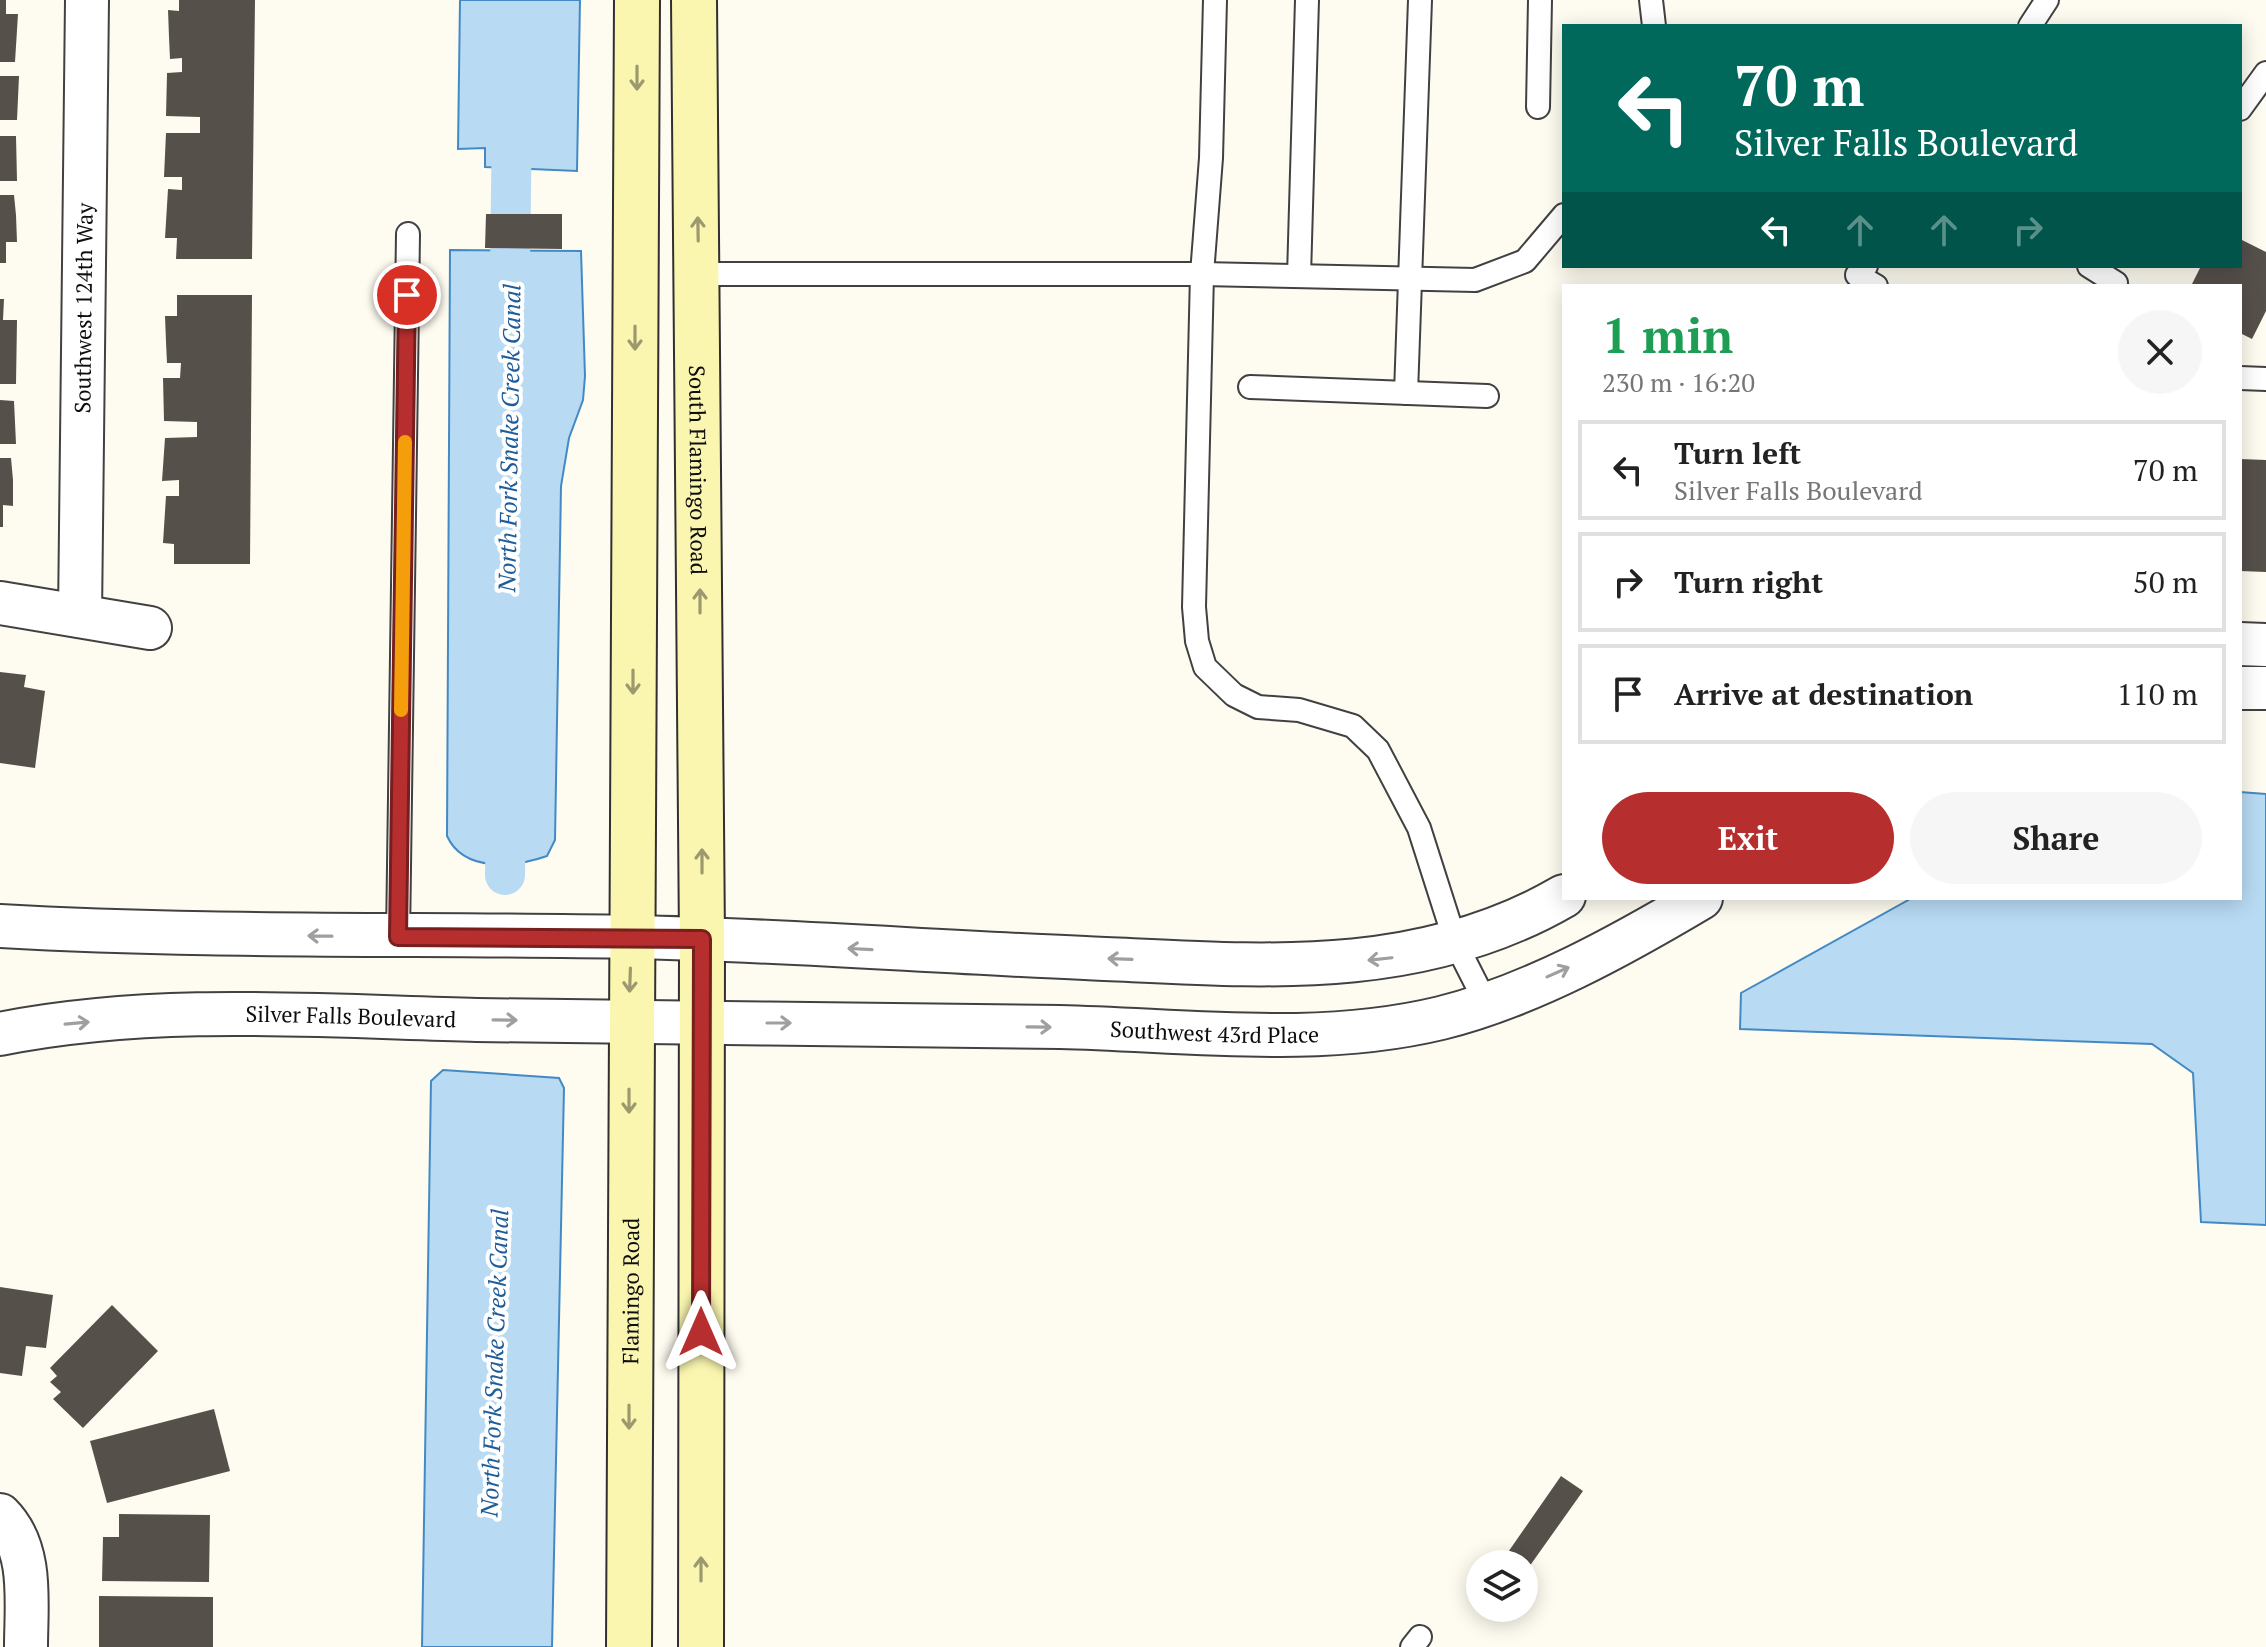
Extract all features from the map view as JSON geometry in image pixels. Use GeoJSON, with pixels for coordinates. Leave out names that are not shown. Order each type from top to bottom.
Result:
{"type":"FeatureCollection","features":[{"type":"Feature","properties":{"kind":"main road"},"geometry":{"type":"LineString","coordinates":[[632,937],[637,0]]}},
{"type":"Feature","properties":{"kind":"main road","name":"South Flamingo Road"},"geometry":{"type":"LineString","coordinates":[[694,0],[702,939]]}},
{"type":"Feature","properties":{"kind":"main road","name":"Flamingo Road"},"geometry":{"type":"LineString","coordinates":[[629,1647],[629,1023],[632,937]]}},
{"type":"Feature","properties":{"kind":"main road"},"geometry":{"type":"LineString","coordinates":[[701,1647],[702,939]]}},
{"type":"Feature","properties":{"kind":"street","name":"Southwest 124th Way"},"geometry":{"type":"LineString","coordinates":[[80,616],[87,0]]}},
{"type":"Feature","properties":{"kind":"street"},"geometry":{"type":"LineString","coordinates":[[0,603],[150,628]]}},
{"type":"Feature","properties":{"kind":"street"},"geometry":{"type":"LineString","coordinates":[[2242,644],[2266,645]]}},
{"type":"Feature","properties":{"kind":"street"},"geometry":{"type":"LineString","coordinates":[[2242,688],[2266,688]]}},
{"type":"Feature","properties":{"kind":"street"},"geometry":{"type":"LineString","coordinates":[[0,926],[80,931],[398,937],[702,939],[865,949],[1301,964],[1399,957],[1456,944],[1503,927],[1562,897]]}},
{"type":"Feature","properties":{"kind":"street","name":"Southwest 43rd Place"},"geometry":{"type":"LineString","coordinates":[[701,1023],[1118,1029],[1292,1035],[1369,1032],[1487,1005],[1630,940],[1698,900]]}},
{"type":"Feature","properties":{"kind":"street"},"geometry":{"type":"LineString","coordinates":[[0,943],[80,931]]}},
{"type":"Feature","properties":{"kind":"street","name":"Silver Falls Boulevard"},"geometry":{"type":"LineString","coordinates":[[0,1034],[40,1026],[185,1014],[701,1023]]}},
{"type":"Feature","properties":{"kind":"street"},"geometry":{"type":"LineString","coordinates":[[0,1515],[11,1526],[26,1570],[26,1647]]}},
{"type":"Feature","properties":{"kind":"lane"},"geometry":{"type":"LineString","coordinates":[[1215,0],[1211,158],[1202,274],[1194,607],[1197,641],[1205,667],[1234,695],[1258,707],[1299,710],[1353,726],[1378,750],[1419,828],[1456,944],[1487,1005]]}},
{"type":"Feature","properties":{"kind":"lane"},"geometry":{"type":"LineString","coordinates":[[1299,276],[1307,0]]}},
{"type":"Feature","properties":{"kind":"lane"},"geometry":{"type":"LineString","coordinates":[[1406,393],[1420,0]]}},
{"type":"Feature","properties":{"kind":"lane"},"geometry":{"type":"LineString","coordinates":[[1538,107],[1540,0]]}},
{"type":"Feature","properties":{"kind":"lane"},"geometry":{"type":"LineString","coordinates":[[1651,0],[1654,24]]}},
{"type":"Feature","properties":{"kind":"lane"},"geometry":{"type":"LineString","coordinates":[[2031,24],[2047,0]]}},
{"type":"Feature","properties":{"kind":"lane"},"geometry":{"type":"LineString","coordinates":[[2242,106],[2266,73]]}},
{"type":"Feature","properties":{"kind":"lane"},"geometry":{"type":"LineString","coordinates":[[698,274],[1202,274],[1475,280],[1500,274],[1525,261],[1562,217]]}},
{"type":"Feature","properties":{"kind":"lane"},"geometry":{"type":"LineString","coordinates":[[398,937],[408,234]]}},
{"type":"Feature","properties":{"kind":"lane"},"geometry":{"type":"LineString","coordinates":[[1864,268],[1857,275],[1873,284]]}},
{"type":"Feature","properties":{"kind":"lane"},"geometry":{"type":"LineString","coordinates":[[2094,268],[2120,278]]}},
{"type":"Feature","properties":{"kind":"lane"},"geometry":{"type":"LineString","coordinates":[[2242,378],[2266,379]]}},
{"type":"Feature","properties":{"kind":"lane"},"geometry":{"type":"LineString","coordinates":[[1250,387],[1487,396]]}},
{"type":"Feature","properties":{"kind":"water"},"geometry":{"type":"Polygon","coordinates":[[[460,0],[580,0],[577,171],[485,167],[485,148],[458,149],[460,0]]]}},
{"type":"Feature","properties":{"kind":"water"},"geometry":{"type":"Polygon","coordinates":[[[450,250],[581,251],[583,400],[569,438],[561,486],[555,840],[547,856],[520,863],[478,861],[455,848],[447,836],[450,250]]]}},
{"type":"Feature","properties":{"kind":"water"},"geometry":{"type":"Polygon","coordinates":[[[2242,792],[2266,794],[2266,1225],[2201,1222],[2193,1073],[2152,1044],[1740,1029],[1741,993],[1908,900],[2242,900],[2242,792]]]}},
{"type":"Feature","properties":{"kind":"water"},"geometry":{"type":"Polygon","coordinates":[[[443,1070],[559,1078],[564,1088],[552,1647],[422,1647],[431,1081],[443,1070]]]}},
{"type":"Feature","properties":{"kind":"building"},"geometry":{"type":"Polygon","coordinates":[[[0,0],[6,0],[6,14],[18,14],[15,62],[0,62],[0,0]]]}},
{"type":"Feature","properties":{"kind":"building"},"geometry":{"type":"Polygon","coordinates":[[[179,0],[255,0],[252,259],[176,259],[177,238],[165,238],[168,189],[182,190],[182,177],[164,177],[166,133],[200,133],[200,117],[166,116],[167,73],[182,72],[182,58],[170,59],[169,37],[168,10],[179,11],[179,0]]]}},
{"type":"Feature","properties":{"kind":"building"},"geometry":{"type":"Polygon","coordinates":[[[0,76],[19,76],[17,120],[0,120],[0,76]]]}},
{"type":"Feature","properties":{"kind":"building"},"geometry":{"type":"Polygon","coordinates":[[[0,136],[16,136],[17,181],[0,181],[0,136]]]}},
{"type":"Feature","properties":{"kind":"building"},"geometry":{"type":"Polygon","coordinates":[[[0,195],[14,195],[16,215],[17,242],[6,242],[6,263],[0,263],[0,195]]]}},
{"type":"Feature","properties":{"kind":"building"},"geometry":{"type":"Polygon","coordinates":[[[486,214],[562,214],[562,249],[485,248],[486,214]]]}},
{"type":"Feature","properties":{"kind":"building"},"geometry":{"type":"Polygon","coordinates":[[[2242,240],[2266,252],[2266,311],[2252,339],[2242,334],[2242,284],[2192,284],[2200,268],[2242,268],[2242,240]]]}},
{"type":"Feature","properties":{"kind":"building"},"geometry":{"type":"Polygon","coordinates":[[[177,295],[252,295],[250,564],[174,564],[174,544],[163,543],[166,496],[179,496],[179,480],[162,481],[165,438],[197,437],[197,422],[164,421],[163,378],[180,378],[181,363],[167,363],[165,316],[177,316],[177,295]]]}},
{"type":"Feature","properties":{"kind":"building"},"geometry":{"type":"Polygon","coordinates":[[[0,299],[4,299],[3,320],[17,320],[16,384],[0,384],[0,299]]]}},
{"type":"Feature","properties":{"kind":"building"},"geometry":{"type":"Polygon","coordinates":[[[0,400],[14,401],[16,444],[0,444],[0,400]]]}},
{"type":"Feature","properties":{"kind":"building"},"geometry":{"type":"Polygon","coordinates":[[[0,458],[11,458],[13,480],[13,506],[3,505],[3,527],[0,527],[0,458]]]}},
{"type":"Feature","properties":{"kind":"building"},"geometry":{"type":"Polygon","coordinates":[[[2242,459],[2266,460],[2266,572],[2242,571],[2242,459]]]}},
{"type":"Feature","properties":{"kind":"building"},"geometry":{"type":"Polygon","coordinates":[[[0,672],[26,675],[24,687],[45,691],[35,768],[0,763],[0,672]]]}},
{"type":"Feature","properties":{"kind":"building"},"geometry":{"type":"Polygon","coordinates":[[[0,1287],[53,1295],[46,1348],[26,1346],[22,1376],[0,1373],[0,1287]]]}},
{"type":"Feature","properties":{"kind":"building"},"geometry":{"type":"Polygon","coordinates":[[[112,1305],[158,1351],[83,1428],[53,1399],[61,1392],[50,1382],[57,1376],[50,1368],[112,1305]]]}},
{"type":"Feature","properties":{"kind":"building"},"geometry":{"type":"Polygon","coordinates":[[[214,1409],[230,1471],[107,1503],[90,1441],[214,1409]]]}},
{"type":"Feature","properties":{"kind":"building"},"geometry":{"type":"Polygon","coordinates":[[[1561,1476],[1583,1491],[1538,1554],[1538,1550],[1510,1550],[1561,1476]]]}},
{"type":"Feature","properties":{"kind":"building"},"geometry":{"type":"Polygon","coordinates":[[[119,1514],[210,1515],[209,1582],[102,1581],[103,1537],[119,1537],[119,1514]]]}},
{"type":"Feature","properties":{"kind":"building"},"geometry":{"type":"Polygon","coordinates":[[[99,1596],[213,1597],[213,1647],[99,1647],[99,1596]]]}},
{"type":"Feature","properties":{"kind":"waterway","name":"North Fork Snake Creek Canal"},"geometry":{"type":"LineString","coordinates":[[510,268],[512,116]]}},
{"type":"Feature","properties":{"kind":"waterway","name":"North Fork Snake Creek Canal"},"geometry":{"type":"LineString","coordinates":[[505,875],[506,812]]}},
{"type":"Feature","properties":{"kind":"slow traffic"},"geometry":{"type":"LineString","coordinates":[[401,710],[405,442]]}},
{"type":"Feature","properties":{"kind":"route"},"geometry":{"type":"LineString","coordinates":[[407,295],[398,937],[702,939],[701,1332]]}}]}
